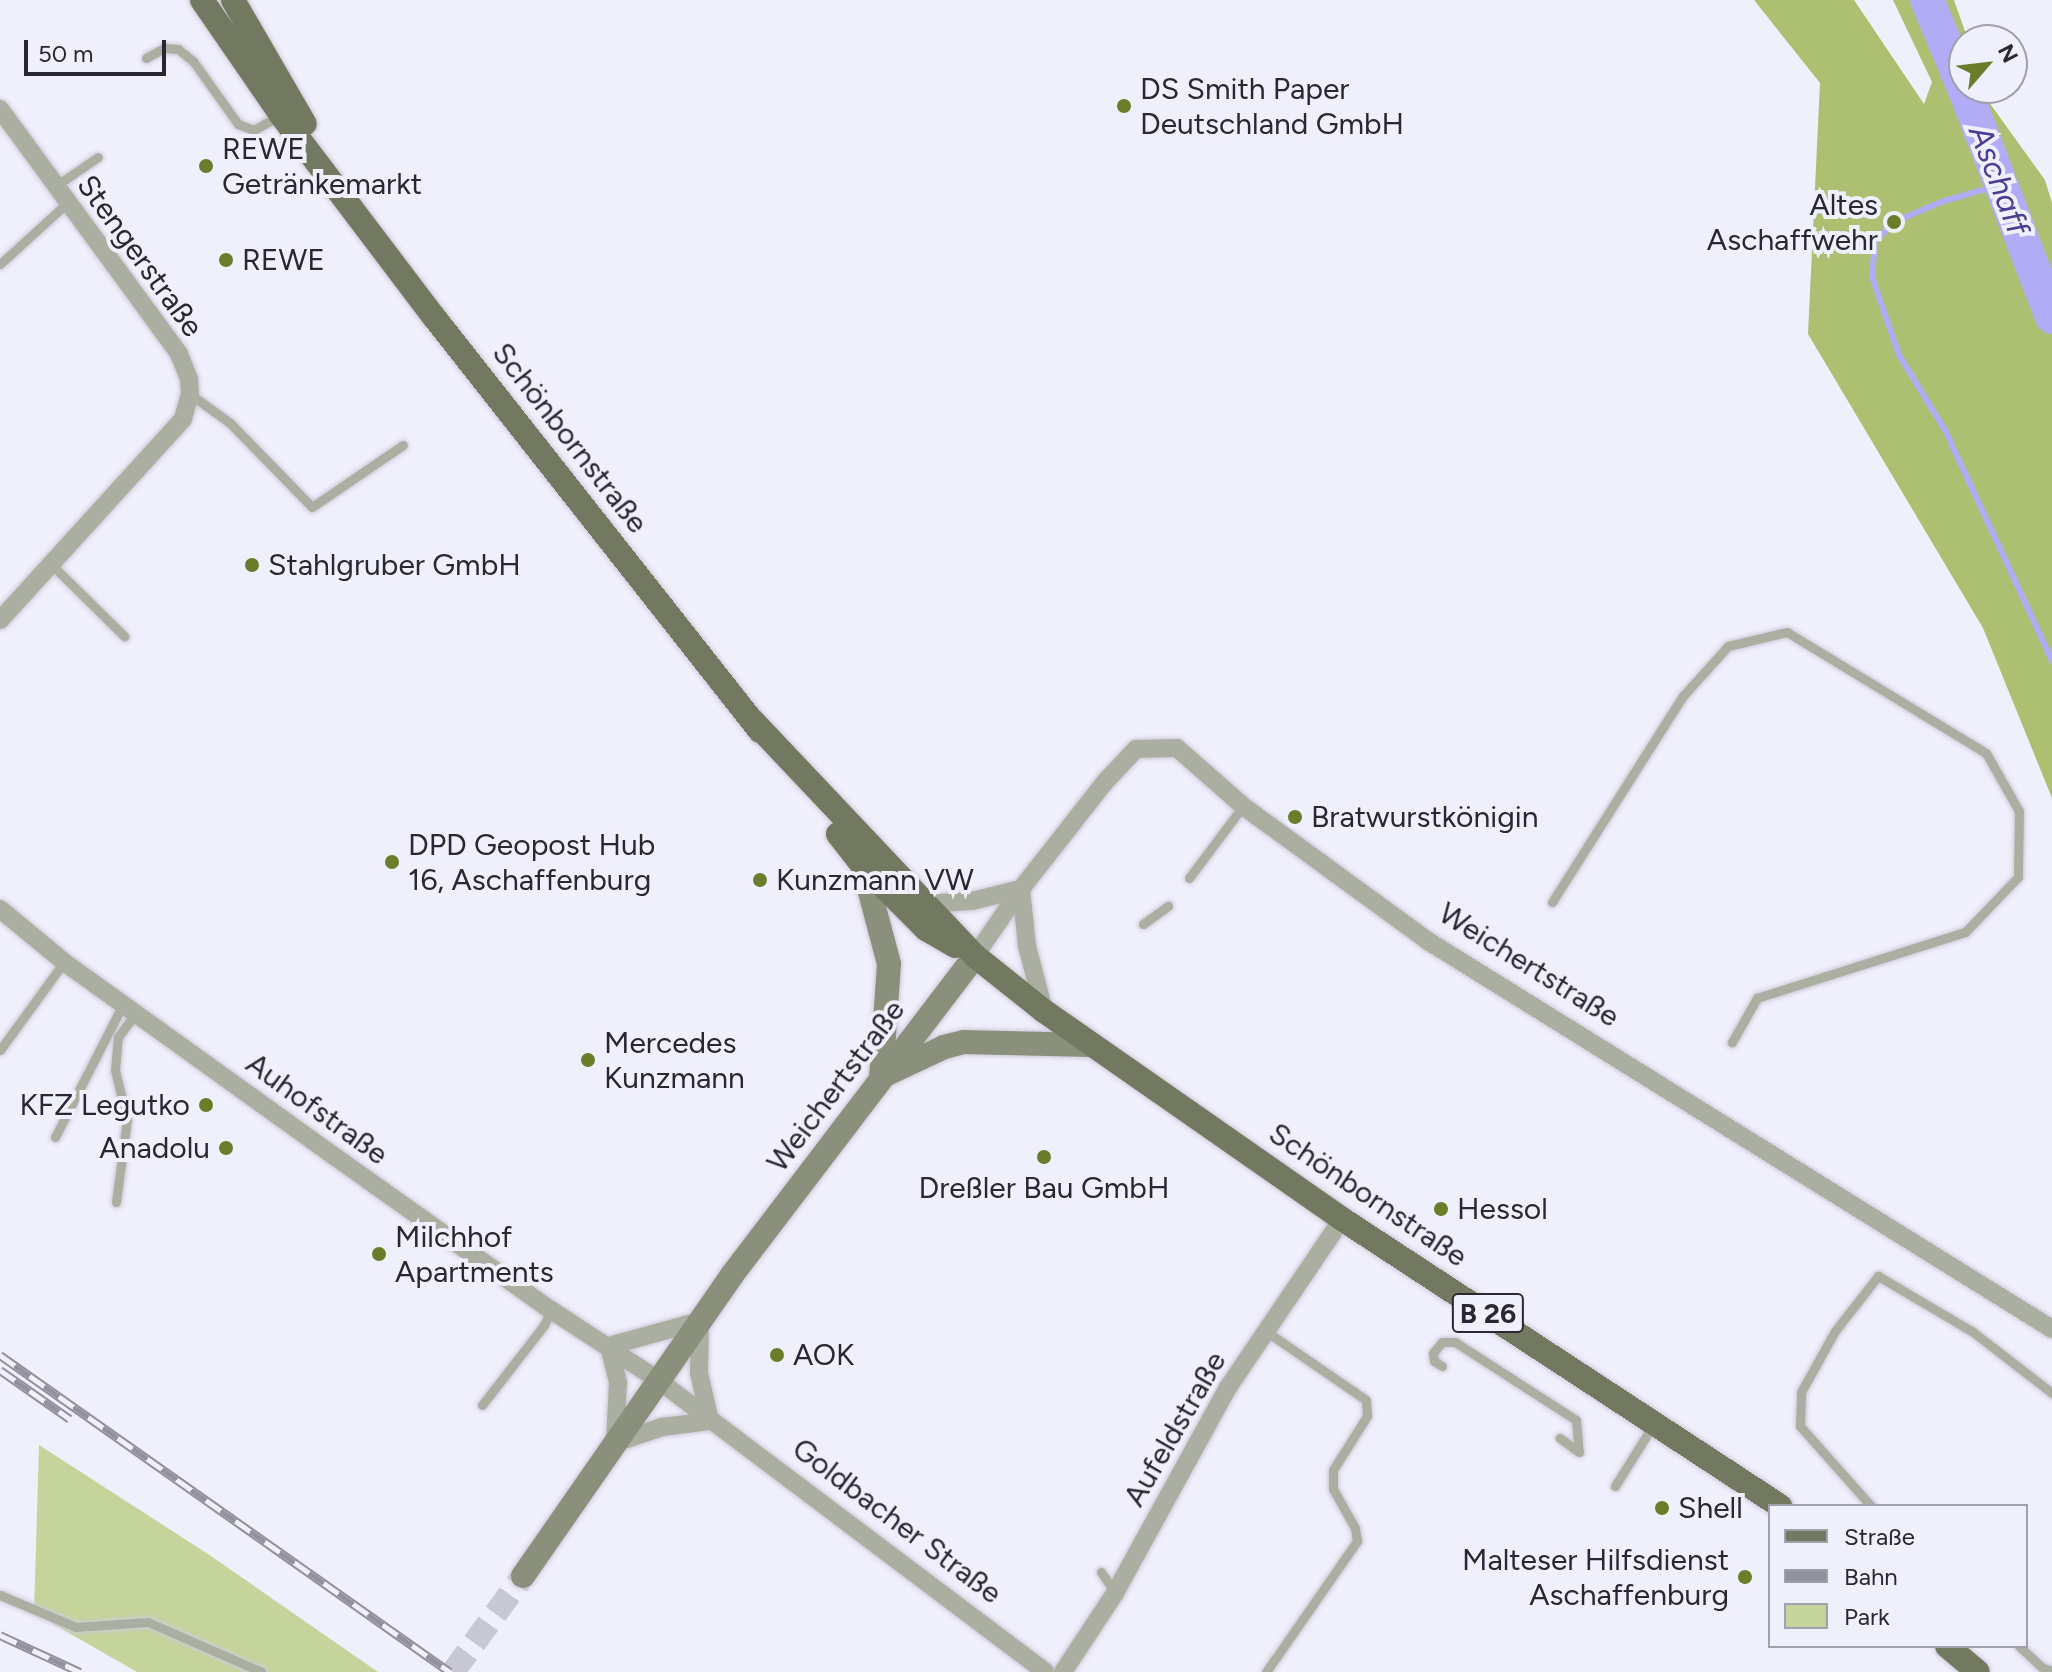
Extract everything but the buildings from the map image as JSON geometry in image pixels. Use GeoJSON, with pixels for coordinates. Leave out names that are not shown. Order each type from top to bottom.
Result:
{"type":"FeatureCollection","features":[{"type":"Feature","properties":{"kind":"main road","name":"Schönbornstraße"},"geometry":{"type":"LineString","coordinates":[[202,0],[281,115],[341,194],[863,866],[932,934],[975,956]]}},
{"type":"Feature","properties":{"kind":"main road","name":"Schönbornstraße"},"geometry":{"type":"LineString","coordinates":[[233,0],[341,194]]}},
{"type":"Feature","properties":{"kind":"main road","name":"Schönbornstraße"},"geometry":{"type":"LineString","coordinates":[[752,720],[975,956],[1044,1011],[1342,1219],[1777,1504]]}},
{"type":"Feature","properties":{"kind":"main road"},"geometry":{"type":"LineString","coordinates":[[863,866],[889,964],[881,1077]]}},
{"type":"Feature","properties":{"kind":"main road","name":"Weichertstraße"},"geometry":{"type":"LineString","coordinates":[[658,1380],[881,1077],[975,956]]}},
{"type":"Feature","properties":{"kind":"main road"},"geometry":{"type":"LineString","coordinates":[[881,1077],[922,1056],[964,1042],[1089,1045]]}},
{"type":"Feature","properties":{"kind":"main road"},"geometry":{"type":"LineString","coordinates":[[523,1576],[658,1380]]}},
{"type":"Feature","properties":{"kind":"main road"},"geometry":{"type":"LineString","coordinates":[[1949,1648],[1978,1672]]}},
{"type":"Feature","properties":{"kind":"street","name":"Stengerstraße"},"geometry":{"type":"LineString","coordinates":[[0,109],[54,187],[179,354],[189,379],[190,394]]}},
{"type":"Feature","properties":{"kind":"street"},"geometry":{"type":"LineString","coordinates":[[0,620],[183,419],[190,394]]}},
{"type":"Feature","properties":{"kind":"street","name":"Weichertstraße"},"geometry":{"type":"LineString","coordinates":[[975,956],[1021,889],[1104,783],[1136,749],[1177,748],[1243,806],[1428,941],[2052,1329]]}},
{"type":"Feature","properties":{"kind":"street"},"geometry":{"type":"LineString","coordinates":[[925,904],[962,902],[1021,889],[1027,946],[1044,1011]]}},
{"type":"Feature","properties":{"kind":"street","name":"Auhofstraße"},"geometry":{"type":"LineString","coordinates":[[0,909],[64,962],[551,1310],[658,1380]]}},
{"type":"Feature","properties":{"kind":"street","name":"Aufeldstraße"},"geometry":{"type":"LineString","coordinates":[[1063,1672],[1115,1593],[1227,1389],[1342,1219]]}},
{"type":"Feature","properties":{"kind":"street"},"geometry":{"type":"LineString","coordinates":[[700,1321],[699,1373],[710,1421],[662,1427],[615,1443],[618,1383],[609,1346],[700,1321]]}},
{"type":"Feature","properties":{"kind":"street","name":"Goldbacher Straße"},"geometry":{"type":"LineString","coordinates":[[658,1380],[1045,1672]]}},
{"type":"Feature","properties":{"kind":"lane"},"geometry":{"type":"LineString","coordinates":[[146,58],[164,48],[178,49],[193,61],[238,124],[254,130],[281,115]]}},
{"type":"Feature","properties":{"kind":"lane"},"geometry":{"type":"LineString","coordinates":[[54,187],[98,157]]}},
{"type":"Feature","properties":{"kind":"lane"},"geometry":{"type":"LineString","coordinates":[[0,264],[67,203]]}},
{"type":"Feature","properties":{"kind":"lane"},"geometry":{"type":"LineString","coordinates":[[190,394],[230,423],[312,507],[403,445]]}},
{"type":"Feature","properties":{"kind":"lane"},"geometry":{"type":"LineString","coordinates":[[51,564],[124,636]]}},
{"type":"Feature","properties":{"kind":"lane"},"geometry":{"type":"LineString","coordinates":[[1552,902],[1682,697],[1728,646],[1787,632],[1986,753],[2019,811],[2018,877],[1965,932],[1757,998],[1732,1042]]}},
{"type":"Feature","properties":{"kind":"lane"},"geometry":{"type":"LineString","coordinates":[[1189,878],[1243,806]]}},
{"type":"Feature","properties":{"kind":"lane"},"geometry":{"type":"LineString","coordinates":[[1143,924],[1168,906]]}},
{"type":"Feature","properties":{"kind":"lane"},"geometry":{"type":"LineString","coordinates":[[0,1050],[64,962]]}},
{"type":"Feature","properties":{"kind":"lane"},"geometry":{"type":"LineString","coordinates":[[55,1137],[130,1008]]}},
{"type":"Feature","properties":{"kind":"lane"},"geometry":{"type":"LineString","coordinates":[[116,1202],[127,1120],[115,1070],[118,1037],[130,1008]]}},
{"type":"Feature","properties":{"kind":"lane"},"geometry":{"type":"LineString","coordinates":[[1869,1504],[1800,1426],[1801,1392],[1835,1331],[1878,1276],[1973,1332],[2052,1393]]}},
{"type":"Feature","properties":{"kind":"lane"},"geometry":{"type":"LineString","coordinates":[[482,1405],[544,1325],[551,1310]]}},
{"type":"Feature","properties":{"kind":"lane"},"geometry":{"type":"LineString","coordinates":[[1266,1672],[1357,1541],[1355,1528],[1333,1489],[1333,1470],[1367,1416],[1366,1400],[1267,1332]]}},
{"type":"Feature","properties":{"kind":"lane"},"geometry":{"type":"LineString","coordinates":[[1442,1366],[1434,1361],[1433,1353],[1442,1342],[1455,1342],[1576,1420],[1579,1452],[1560,1438]]}},
{"type":"Feature","properties":{"kind":"lane"},"geometry":{"type":"LineString","coordinates":[[1615,1486],[1655,1422]]}},
{"type":"Feature","properties":{"kind":"lane"},"geometry":{"type":"LineString","coordinates":[[1101,1572],[1115,1593]]}},
{"type":"Feature","properties":{"kind":"lane"},"geometry":{"type":"LineString","coordinates":[[0,1595],[76,1627],[148,1622],[262,1672]]}},
{"type":"Feature","properties":{"kind":"lane"},"geometry":{"type":"LineString","coordinates":[[2021,1648],[2043,1668],[2052,1671]]}},
{"type":"Feature","properties":{"kind":"green space"},"geometry":{"type":"Polygon","coordinates":[[[1754,0],[1854,0],[1924,104],[1932,82],[1893,0],[1954,0],[1962,24],[1948,24],[1948,104],[1991,104],[2045,180],[2052,203],[2052,798],[1983,628],[1808,334],[1820,83],[1754,0]]]}},
{"type":"Feature","properties":{"kind":"green space"},"geometry":{"type":"Polygon","coordinates":[[[39,1445],[208,1554],[378,1672],[137,1672],[34,1613],[39,1445]]]}},
{"type":"Feature","properties":{"kind":"waterway","name":"Aschaff"},"geometry":{"type":"LineString","coordinates":[[1927,0],[1948,50]]}},
{"type":"Feature","properties":{"kind":"waterway","name":"Aschaff"},"geometry":{"type":"LineString","coordinates":[[1970,104],[2052,317]]}},
{"type":"Feature","properties":{"kind":"waterway"},"geometry":{"type":"LineString","coordinates":[[1999,185],[1941,202],[1894,222],[1875,242],[1872,277],[1899,355],[1945,430],[2052,661]]}},
{"type":"Feature","properties":{"kind":"tunnel"},"geometry":{"type":"LineString","coordinates":[[453,1672],[523,1576]]}},
{"type":"Feature","properties":{"kind":"railway"},"geometry":{"type":"LineString","coordinates":[[0,1355],[450,1672]]}},
{"type":"Feature","properties":{"kind":"railway"},"geometry":{"type":"LineString","coordinates":[[0,1370],[70,1419]]}},
{"type":"Feature","properties":{"kind":"railway"},"geometry":{"type":"LineString","coordinates":[[0,1635],[80,1672]]}},
{"type":"Feature","properties":{"kind":"place","name":"DS Smith Paper Deutschland GmbH"},"geometry":{"type":"Point","coordinates":[1124,106]}},
{"type":"Feature","properties":{"kind":"place","name":"REWE Getränkemarkt"},"geometry":{"type":"Point","coordinates":[206,166]}},
{"type":"Feature","properties":{"kind":"place","name":"Altes Aschaffwehr"},"geometry":{"type":"Point","coordinates":[1894,222]}},
{"type":"Feature","properties":{"kind":"place","name":"REWE"},"geometry":{"type":"Point","coordinates":[226,260]}},
{"type":"Feature","properties":{"kind":"place","name":"Stahlgruber GmbH"},"geometry":{"type":"Point","coordinates":[252,565]}},
{"type":"Feature","properties":{"kind":"place","name":"Bratwurstkönigin"},"geometry":{"type":"Point","coordinates":[1295,817]}},
{"type":"Feature","properties":{"kind":"place","name":"DPD Geopost Hub 16, Aschaffenburg"},"geometry":{"type":"Point","coordinates":[392,862]}},
{"type":"Feature","properties":{"kind":"place","name":"Kunzmann VW"},"geometry":{"type":"Point","coordinates":[760,880]}},
{"type":"Feature","properties":{"kind":"place","name":"Mercedes Kunzmann"},"geometry":{"type":"Point","coordinates":[588,1060]}},
{"type":"Feature","properties":{"kind":"place","name":"KFZ Legutko"},"geometry":{"type":"Point","coordinates":[206,1105]}},
{"type":"Feature","properties":{"kind":"place","name":"Anadolu"},"geometry":{"type":"Point","coordinates":[226,1148]}},
{"type":"Feature","properties":{"kind":"place","name":"Dreßler Bau GmbH"},"geometry":{"type":"Point","coordinates":[1044,1157]}},
{"type":"Feature","properties":{"kind":"place","name":"Hessol"},"geometry":{"type":"Point","coordinates":[1441,1209]}},
{"type":"Feature","properties":{"kind":"place","name":"Milchhof Apartments"},"geometry":{"type":"Point","coordinates":[379,1254]}},
{"type":"Feature","properties":{"kind":"place","name":"AOK"},"geometry":{"type":"Point","coordinates":[777,1355]}},
{"type":"Feature","properties":{"kind":"place","name":"Shell"},"geometry":{"type":"Point","coordinates":[1662,1508]}},
{"type":"Feature","properties":{"kind":"place","name":"Malteser Hilfsdienst Aschaffenburg"},"geometry":{"type":"Point","coordinates":[1745,1577]}}]}
